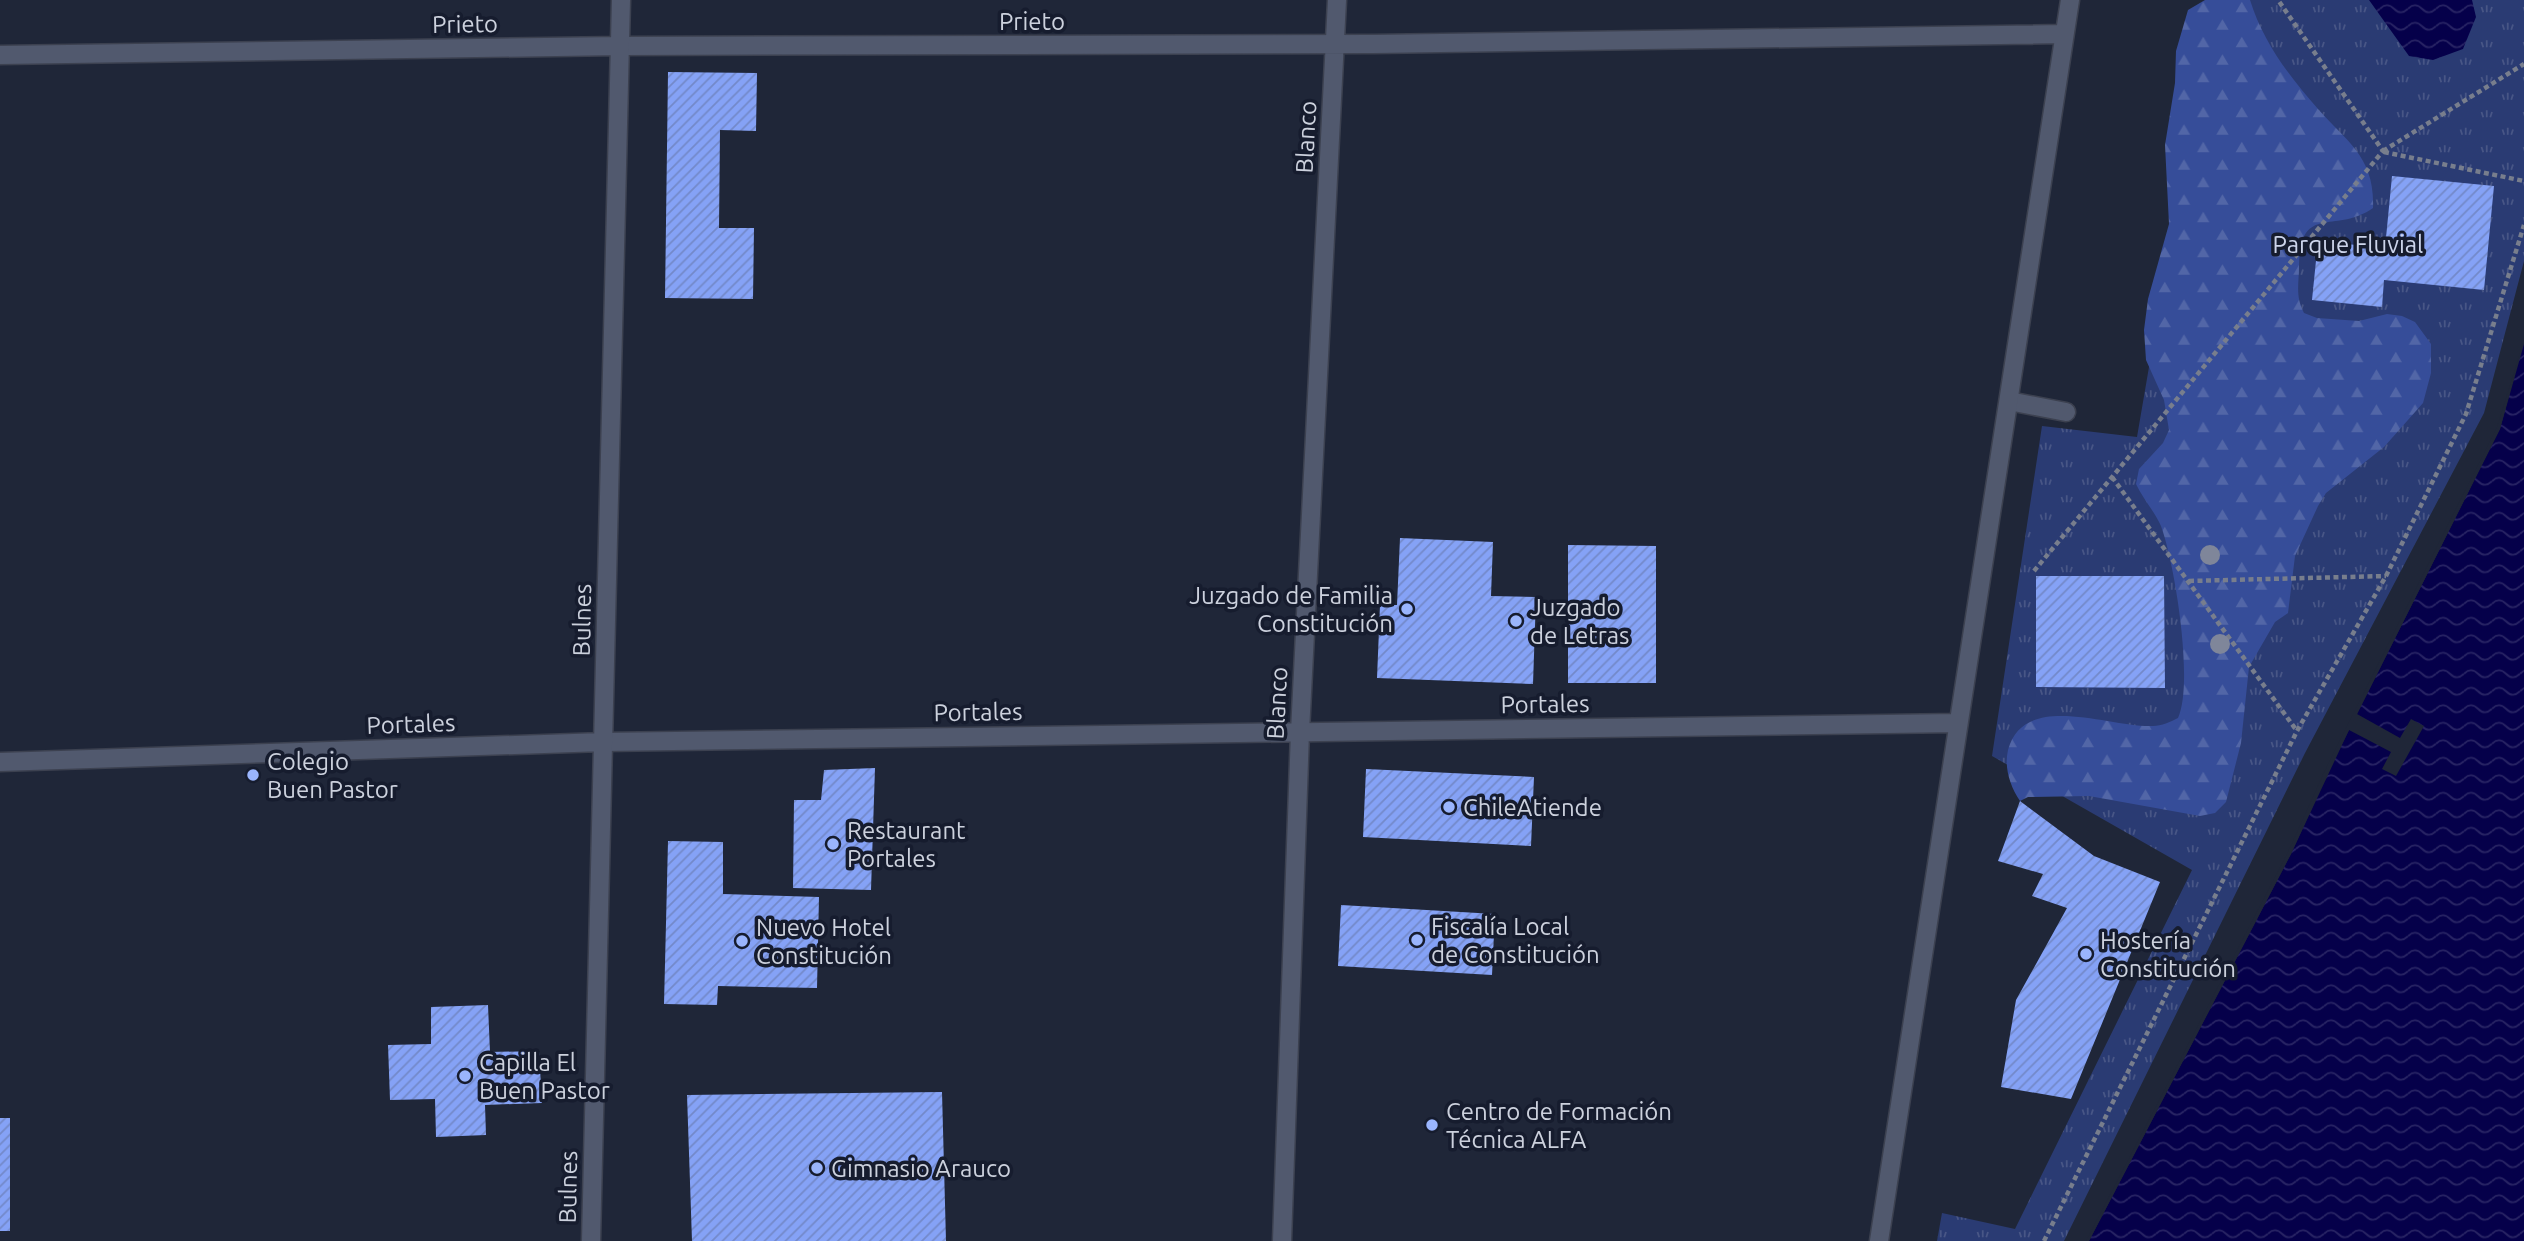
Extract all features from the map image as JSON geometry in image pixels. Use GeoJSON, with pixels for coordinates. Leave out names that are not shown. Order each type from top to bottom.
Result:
{"type":"FeatureCollection","features":[{"type":"Feature","properties":{"kind":"street","name":"Bulnes"},"geometry":{"type":"LineString","coordinates":[[591,1241],[621,0]]}},
{"type":"Feature","properties":{"kind":"street","name":"Blanco"},"geometry":{"type":"LineString","coordinates":[[1282,1241],[1300,732],[1337,0]]}},
{"type":"Feature","properties":{"kind":"street"},"geometry":{"type":"LineString","coordinates":[[1879,1241],[2070,0]]}},
{"type":"Feature","properties":{"kind":"street","name":"Prieto"},"geometry":{"type":"LineString","coordinates":[[0,55],[620,46],[1335,44],[2064,34]]}},
{"type":"Feature","properties":{"kind":"street"},"geometry":{"type":"LineString","coordinates":[[2009,401],[2066,412]]}},
{"type":"Feature","properties":{"kind":"street","name":"Portales"},"geometry":{"type":"LineString","coordinates":[[0,762],[603,742],[1957,723]]}},
{"type":"Feature","properties":{"kind":"path"},"geometry":{"type":"LineString","coordinates":[[2278,0],[2383,151],[2524,181]]}},
{"type":"Feature","properties":{"kind":"path"},"geometry":{"type":"LineString","coordinates":[[2034,571],[2383,151],[2524,64]]}},
{"type":"Feature","properties":{"kind":"path"},"geometry":{"type":"LineString","coordinates":[[2044,1241],[2297,731],[2386,576],[2466,414],[2524,225]]}},
{"type":"Feature","properties":{"kind":"path"},"geometry":{"type":"LineString","coordinates":[[2112,477],[2297,731]]}},
{"type":"Feature","properties":{"kind":"path"},"geometry":{"type":"LineString","coordinates":[[2188,581],[2386,576]]}},
{"type":"Feature","properties":{"kind":"green space"},"geometry":{"type":"Polygon","coordinates":[[[2205,0],[2250,0],[2262,30],[2278,58],[2307,97],[2349,141],[2364,163],[2369,176],[2373,208],[2359,216],[2322,223],[2306,234],[2301,246],[2298,284],[2299,301],[2304,313],[2317,318],[2359,321],[2387,314],[2402,316],[2415,322],[2431,344],[2431,373],[2423,403],[2384,447],[2326,493],[2318,506],[2295,556],[2288,613],[2275,622],[2249,667],[2241,743],[2226,802],[2215,813],[2200,816],[2089,796],[2028,797],[2020,801],[2009,777],[2007,757],[2017,732],[2031,721],[2070,716],[2156,726],[2178,718],[2182,701],[2184,679],[2181,623],[2172,567],[2161,526],[2136,484],[2139,469],[2163,443],[2169,430],[2164,400],[2146,360],[2144,330],[2148,299],[2169,224],[2165,145],[2175,83],[2176,51],[2188,10],[2205,0]]]}},
{"type":"Feature","properties":{"kind":"green space","name":"Parque Fluvial"},"geometry":{"type":"Polygon","coordinates":[[[2212,0],[2524,0],[2524,261],[2484,413],[2305,753],[2064,1241],[1937,1241],[1942,1213],[2015,1229],[2192,870],[1992,756],[2042,426],[2137,437],[2212,0]]]}},
{"type":"Feature","properties":{"kind":"water"},"geometry":{"type":"Polygon","coordinates":[[[2369,0],[2472,0],[2476,17],[2463,49],[2433,60],[2409,56],[2369,0]]]}},
{"type":"Feature","properties":{"kind":"water"},"geometry":{"type":"Polygon","coordinates":[[[2524,344],[2524,1241],[2089,1241],[2291,854],[2330,768],[2500,429],[2524,344]]]}},
{"type":"Feature","properties":{"kind":"pier"},"geometry":{"type":"Polygon","coordinates":[[[2524,340],[2500,429],[2357,714],[2400,738],[2411,719],[2424,726],[2396,776],[2382,769],[2391,752],[2349,730],[2291,854],[2089,1241],[2086,1241],[2288,852],[2327,766],[2497,427],[2524,340]]]}},
{"type":"Feature","properties":{"kind":"building"},"geometry":{"type":"Polygon","coordinates":[[[668,72],[757,73],[756,131],[720,130],[719,228],[754,228],[753,299],[665,298],[668,72]]]}},
{"type":"Feature","properties":{"kind":"building"},"geometry":{"type":"Polygon","coordinates":[[[2392,176],[2494,186],[2484,290],[2384,280],[2382,307],[2312,300],[2318,241],[2385,248],[2392,176]]]}},
{"type":"Feature","properties":{"kind":"building"},"geometry":{"type":"Polygon","coordinates":[[[1400,538],[1493,542],[1491,596],[1536,597],[1533,684],[1377,678],[1380,605],[1397,605],[1400,538]]]}},
{"type":"Feature","properties":{"kind":"building"},"geometry":{"type":"Polygon","coordinates":[[[1568,545],[1656,546],[1656,683],[1568,683],[1568,545]]]}},
{"type":"Feature","properties":{"kind":"building"},"geometry":{"type":"Polygon","coordinates":[[[2036,576],[2164,576],[2165,688],[2036,687],[2036,576]]]}},
{"type":"Feature","properties":{"kind":"building","name":"Restaurant Portales"},"geometry":{"type":"Polygon","coordinates":[[[875,768],[871,890],[793,888],[794,800],[821,800],[824,770],[875,768]]]}},
{"type":"Feature","properties":{"kind":"building","name":"ChileAtiende"},"geometry":{"type":"Polygon","coordinates":[[[1366,769],[1534,777],[1531,846],[1363,837],[1366,769]]]}},
{"type":"Feature","properties":{"kind":"building","name":"Hostería Constitución"},"geometry":{"type":"Polygon","coordinates":[[[2020,801],[2094,856],[2160,882],[2071,1099],[2001,1087],[2016,1000],[2067,908],[2032,896],[2043,874],[1998,861],[2020,801]]]}},
{"type":"Feature","properties":{"kind":"building","name":"Nuevo Hotel Constitución"},"geometry":{"type":"Polygon","coordinates":[[[668,841],[723,842],[723,894],[819,897],[817,988],[718,986],[717,1005],[664,1004],[668,841]]]}},
{"type":"Feature","properties":{"kind":"building","name":"Fiscalía Local de Constitución"},"geometry":{"type":"Polygon","coordinates":[[[1341,905],[1495,914],[1492,975],[1338,966],[1341,905]]]}},
{"type":"Feature","properties":{"kind":"building","name":"Capilla El Buen Pastor"},"geometry":{"type":"Polygon","coordinates":[[[488,1005],[490,1052],[539,1051],[542,1103],[485,1105],[486,1135],[436,1137],[435,1099],[390,1100],[388,1045],[431,1044],[431,1007],[488,1005]]]}},
{"type":"Feature","properties":{"kind":"building","name":"Gimnasio Arauco"},"geometry":{"type":"Polygon","coordinates":[[[942,1092],[946,1241],[692,1241],[687,1095],[942,1092]]]}},
{"type":"Feature","properties":{"kind":"building"},"geometry":{"type":"Polygon","coordinates":[[[0,1118],[10,1118],[10,1231],[0,1231],[0,1118]]]}},
{"type":"Feature","properties":{"kind":"place","name":"Juzgado de Familia Constitución"},"geometry":{"type":"Point","coordinates":[1407,609]}},
{"type":"Feature","properties":{"kind":"place","name":"Juzgado de Letras"},"geometry":{"type":"Point","coordinates":[1516,621]}},
{"type":"Feature","properties":{"kind":"place","name":"Colegio Buen Pastor"},"geometry":{"type":"Point","coordinates":[253,775]}},
{"type":"Feature","properties":{"kind":"place","name":"ChileAtiende"},"geometry":{"type":"Point","coordinates":[1449,807]}},
{"type":"Feature","properties":{"kind":"place","name":"Restaurant Portales"},"geometry":{"type":"Point","coordinates":[833,844]}},
{"type":"Feature","properties":{"kind":"place","name":"Fiscalía Local de Constitución"},"geometry":{"type":"Point","coordinates":[1417,940]}},
{"type":"Feature","properties":{"kind":"place","name":"Nuevo Hotel Constitución"},"geometry":{"type":"Point","coordinates":[742,941]}},
{"type":"Feature","properties":{"kind":"place","name":"Hostería Constitución"},"geometry":{"type":"Point","coordinates":[2086,954]}},
{"type":"Feature","properties":{"kind":"place","name":"Capilla El Buen Pastor"},"geometry":{"type":"Point","coordinates":[465,1076]}},
{"type":"Feature","properties":{"kind":"place","name":"Centro de Formación Técnica ALFA"},"geometry":{"type":"Point","coordinates":[1432,1125]}},
{"type":"Feature","properties":{"kind":"place","name":"Gimnasio Arauco"},"geometry":{"type":"Point","coordinates":[817,1168]}}]}
